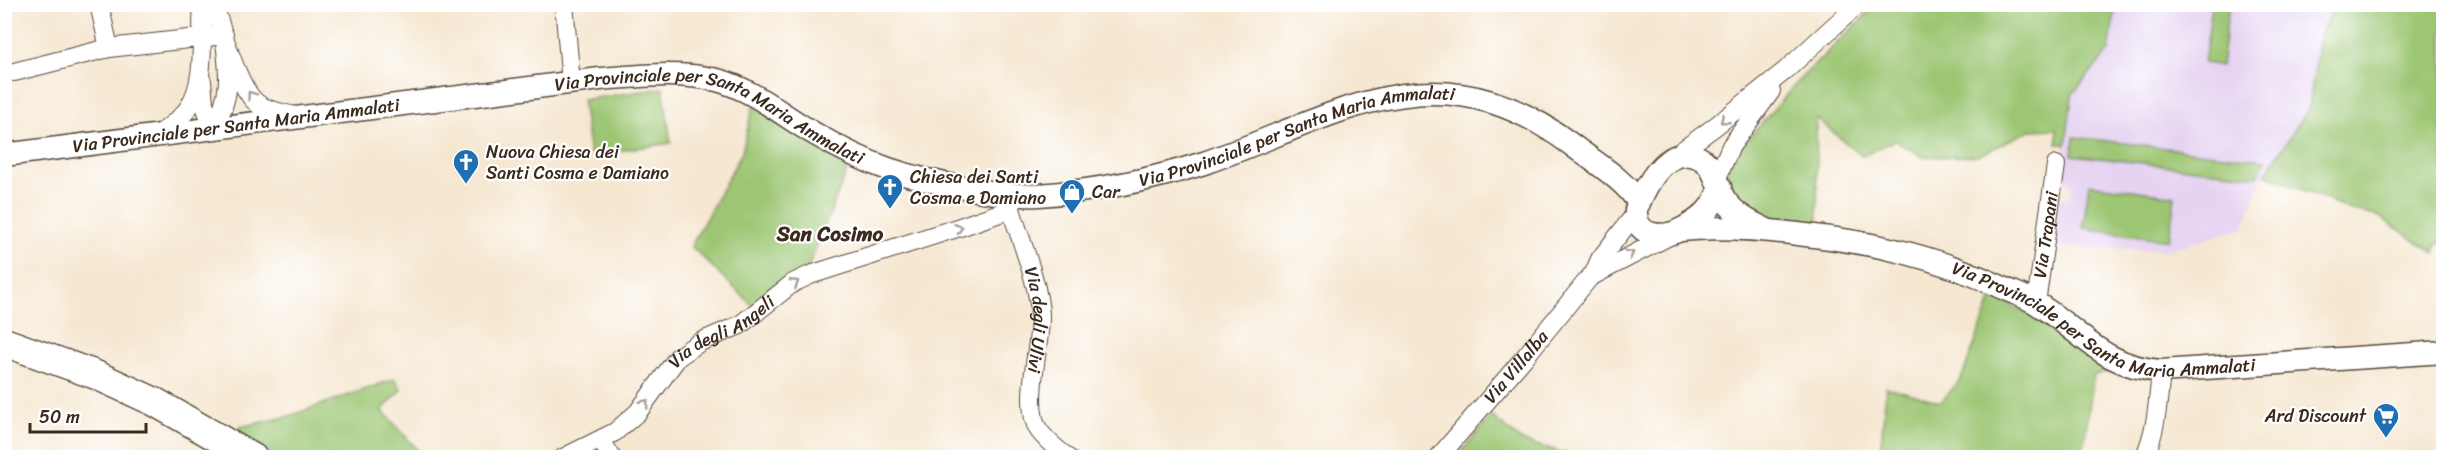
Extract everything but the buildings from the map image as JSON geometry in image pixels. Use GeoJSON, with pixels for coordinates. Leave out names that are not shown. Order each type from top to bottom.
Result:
{"type":"FeatureCollection","features":[{"type":"Feature","properties":{"kind":"main road"},"geometry":{"type":"LineString","coordinates":[[4,342],[74,367],[155,402],[253,458]]}},
{"type":"Feature","properties":{"kind":"main road"},"geometry":{"type":"LineString","coordinates":[[4,359],[90,392],[147,419],[219,458]]}},
{"type":"Feature","properties":{"kind":"street"},"geometry":{"type":"LineString","coordinates":[[99,4],[109,48]]}},
{"type":"Feature","properties":{"kind":"street"},"geometry":{"type":"LineString","coordinates":[[202,4],[200,39],[204,103],[213,128]]}},
{"type":"Feature","properties":{"kind":"street"},"geometry":{"type":"LineString","coordinates":[[214,4],[249,95],[259,105],[302,117]]}},
{"type":"Feature","properties":{"kind":"street"},"geometry":{"type":"LineString","coordinates":[[564,4],[572,83]]}},
{"type":"Feature","properties":{"kind":"street"},"geometry":{"type":"LineString","coordinates":[[1593,275],[1600,259],[1637,208],[1662,166],[1786,70],[1858,4]]}},
{"type":"Feature","properties":{"kind":"street"},"geometry":{"type":"LineString","coordinates":[[14,72],[109,48],[224,35]]}},
{"type":"Feature","properties":{"kind":"street"},"geometry":{"type":"LineString","coordinates":[[213,128],[226,100],[229,76],[224,35]]}},
{"type":"Feature","properties":{"kind":"street"},"geometry":{"type":"LineString","coordinates":[[158,135],[188,108],[196,93],[201,67]]}},
{"type":"Feature","properties":{"kind":"street"},"geometry":{"type":"LineString","coordinates":[[1593,275],[1697,221],[1710,209],[1731,146],[1786,70]]}},
{"type":"Feature","properties":{"kind":"street","name":"Via Provinciale per Santa Maria Ammalati"},"geometry":{"type":"LineString","coordinates":[[4,155],[600,79],[688,75],[719,81],[747,92],[813,133],[885,170],[1012,202],[1039,195],[1141,180],[1201,164],[1344,108],[1381,98],[1408,94],[1436,93],[1474,98],[1519,111],[1549,128],[1594,162]]}},
{"type":"Feature","properties":{"kind":"street"},"geometry":{"type":"LineString","coordinates":[[1594,162],[1618,172],[1634,175],[1683,156],[1694,155],[1709,165],[1724,198],[1732,208],[1748,221],[1769,230]]}},
{"type":"Feature","properties":{"kind":"street"},"geometry":{"type":"LineString","coordinates":[[1594,162],[1632,192],[1643,228],[1658,237],[1699,228],[1769,230]]}},
{"type":"Feature","properties":{"kind":"street","name":"Via Trapani"},"geometry":{"type":"LineString","coordinates":[[2036,303],[2056,165]]}},
{"type":"Feature","properties":{"kind":"street","name":"Via degli Angeli"},"geometry":{"type":"LineString","coordinates":[[563,458],[615,432],[638,412],[678,357],[700,342],[740,325],[794,283],[810,275],[907,245],[1012,202]]}},
{"type":"Feature","properties":{"kind":"street","name":"Via degli Ulivi"},"geometry":{"type":"LineString","coordinates":[[1012,202],[1038,298],[1040,314],[1038,354],[1033,380],[1037,428],[1053,446],[1068,458]]}},
{"type":"Feature","properties":{"kind":"street","name":"Via Provinciale per Santa Maria Ammalati"},"geometry":{"type":"LineString","coordinates":[[1769,230],[1900,249],[1975,274],[2036,303],[2112,359],[2140,369],[2161,371],[2444,352]]}},
{"type":"Feature","properties":{"kind":"street","name":"Via Villalba"},"geometry":{"type":"LineString","coordinates":[[1438,458],[1593,275]]}},
{"type":"Feature","properties":{"kind":"street"},"geometry":{"type":"LineString","coordinates":[[2144,458],[2150,444],[2157,410],[2161,371]]}},
{"type":"Feature","properties":{"kind":"street"},"geometry":{"type":"LineString","coordinates":[[601,440],[612,458]]}},
{"type":"Feature","properties":{"kind":"shaded area"},"geometry":{"type":"Polygon","coordinates":[[[2116,5],[2335,5],[2319,37],[2309,108],[2260,181],[2244,228],[2167,250],[2061,247],[2052,241],[2058,198],[2070,198],[2072,185],[2061,176],[2072,95],[2109,51],[2116,5]]]}},
{"type":"Feature","properties":{"kind":"green space"},"geometry":{"type":"Polygon","coordinates":[[[1876,5],[2116,5],[2109,51],[2072,95],[2066,145],[2057,143],[2057,129],[2030,130],[1978,156],[1923,157],[1895,140],[1862,156],[1816,118],[1818,226],[1767,222],[1744,211],[1727,181],[1727,169],[1731,159],[1798,81],[1876,5]]]}},
{"type":"Feature","properties":{"kind":"green space"},"geometry":{"type":"Polygon","coordinates":[[[2212,5],[2229,5],[2221,66],[2204,63],[2212,5]]]}},
{"type":"Feature","properties":{"kind":"green space"},"geometry":{"type":"Polygon","coordinates":[[[2335,5],[2443,5],[2444,243],[2437,244],[2435,253],[2378,216],[2356,212],[2265,174],[2309,108],[2319,37],[2335,5]]]}},
{"type":"Feature","properties":{"kind":"green space"},"geometry":{"type":"Polygon","coordinates":[[[663,88],[671,143],[590,155],[582,100],[663,88]]]}},
{"type":"Feature","properties":{"kind":"green space"},"geometry":{"type":"Polygon","coordinates":[[[753,106],[850,163],[807,270],[754,307],[691,246],[742,152],[753,106]]]}},
{"type":"Feature","properties":{"kind":"green space"},"geometry":{"type":"Polygon","coordinates":[[[2074,137],[2266,160],[2258,176],[2072,155],[2074,137]]]}},
{"type":"Feature","properties":{"kind":"green space"},"geometry":{"type":"Polygon","coordinates":[[[2089,184],[2175,196],[2169,240],[2083,228],[2089,184]]]}},
{"type":"Feature","properties":{"kind":"green space"},"geometry":{"type":"Polygon","coordinates":[[[1993,296],[2032,315],[2108,372],[2094,375],[2082,457],[1880,457],[1886,387],[1941,402],[1961,379],[1993,296]]]}},
{"type":"Feature","properties":{"kind":"green space"},"geometry":{"type":"Polygon","coordinates":[[[395,379],[402,390],[382,410],[422,455],[421,458],[274,457],[238,435],[240,427],[286,417],[395,379]]]}},
{"type":"Feature","properties":{"kind":"green space"},"geometry":{"type":"Polygon","coordinates":[[[1492,416],[1522,441],[1572,455],[1570,458],[1457,457],[1492,416]]]}},
{"type":"Feature","properties":{"kind":"place","name":"Nuova Chiesa dei Santi Cosma e Damiano"},"geometry":{"type":"Point","coordinates":[466,185]}},
{"type":"Feature","properties":{"kind":"place","name":"Chiesa dei Santi Cosma e Damiano"},"geometry":{"type":"Point","coordinates":[890,210]}},
{"type":"Feature","properties":{"kind":"place","name":"Car"},"geometry":{"type":"Point","coordinates":[1072,215]}},
{"type":"Feature","properties":{"kind":"place","name":"Ard Discount"},"geometry":{"type":"Point","coordinates":[2386,439]}},
{"type":"Feature","properties":{"kind":"district","name":"San Cosimo"},"geometry":{"type":"Point","coordinates":[830,234]}}]}
